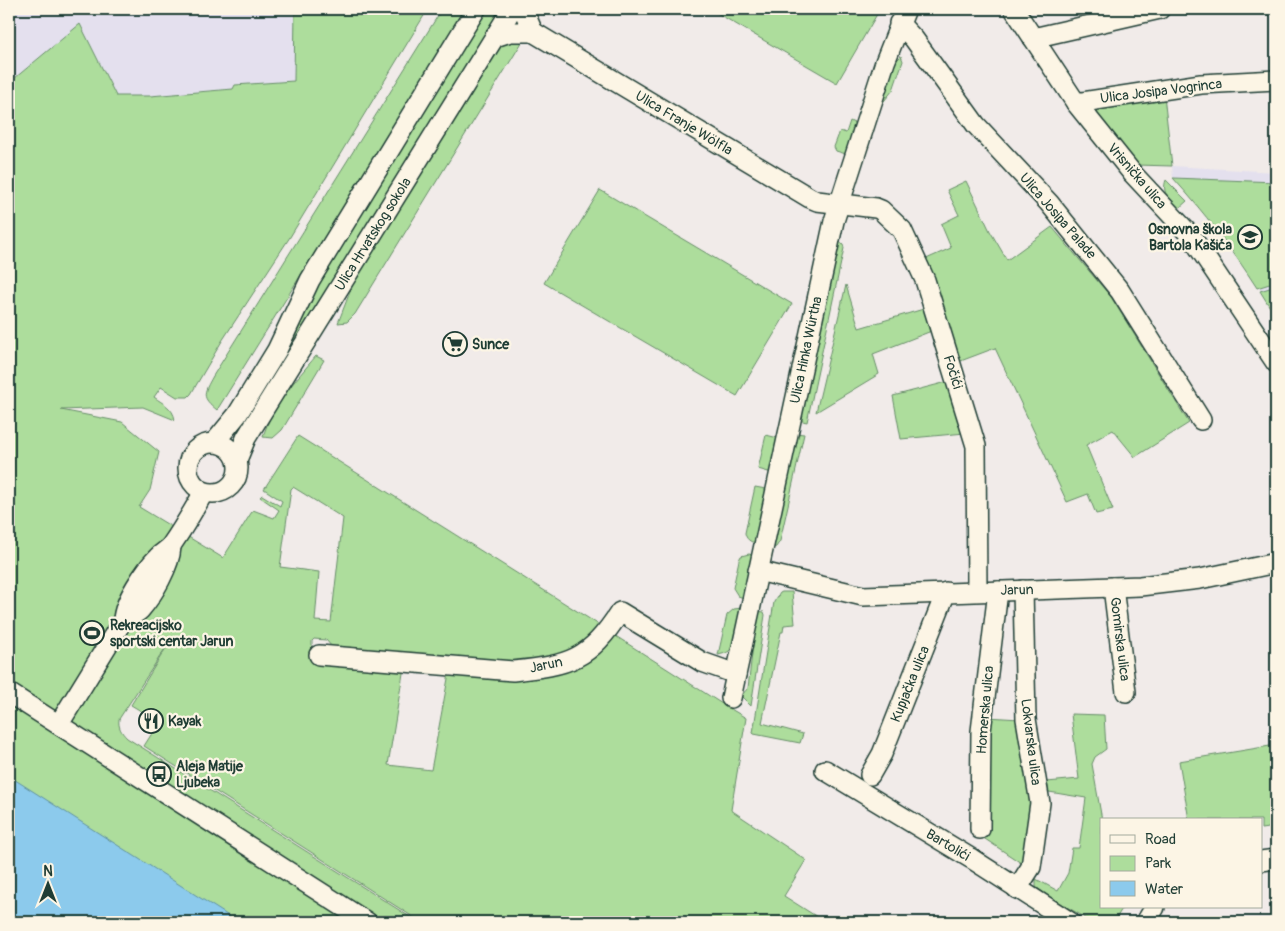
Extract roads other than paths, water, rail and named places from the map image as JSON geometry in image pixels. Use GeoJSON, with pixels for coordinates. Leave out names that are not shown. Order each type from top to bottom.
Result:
{"type":"FeatureCollection","features":[{"type":"Feature","properties":{"kind":"street","name":"Ulica Hrvatskog sokola"},"geometry":{"type":"LineString","coordinates":[[214,443],[237,415],[277,350],[310,280],[476,9]]}},
{"type":"Feature","properties":{"kind":"street","name":"Ulica Hrvatskog sokola"},"geometry":{"type":"LineString","coordinates":[[237,460],[246,438],[512,9]]}},
{"type":"Feature","properties":{"kind":"street"},"geometry":{"type":"LineString","coordinates":[[495,37],[510,32],[533,32],[523,9]]}},
{"type":"Feature","properties":{"kind":"street","name":"Vrisnička ulica"},"geometry":{"type":"LineString","coordinates":[[1014,9],[1076,103],[1133,174],[1191,236],[1276,363]]}},
{"type":"Feature","properties":{"kind":"street"},"geometry":{"type":"LineString","coordinates":[[1033,38],[1160,9]]}},
{"type":"Feature","properties":{"kind":"street","name":"Ulica Hinka Würtha"},"geometry":{"type":"LineString","coordinates":[[731,698],[839,203],[885,62],[903,16]]}},
{"type":"Feature","properties":{"kind":"street","name":"Ulica Josipa Palade"},"geometry":{"type":"LineString","coordinates":[[903,16],[914,39],[976,125],[1049,202],[1120,291],[1201,420]]}},
{"type":"Feature","properties":{"kind":"street","name":"Ulica Franje Wölfla"},"geometry":{"type":"LineString","coordinates":[[533,32],[810,198],[818,201],[839,203]]}},
{"type":"Feature","properties":{"kind":"street","name":"Ulica Josipa Vogrinca"},"geometry":{"type":"LineString","coordinates":[[1076,103],[1201,84],[1276,80]]}},
{"type":"Feature","properties":{"kind":"street","name":"Fočići"},"geometry":{"type":"LineString","coordinates":[[839,203],[872,206],[891,218],[902,230],[926,280],[976,446],[977,591]]}},
{"type":"Feature","properties":{"kind":"street"},"geometry":{"type":"LineString","coordinates":[[214,443],[221,444],[234,453],[237,460],[238,474],[231,486],[218,493],[204,492],[192,482],[188,467],[190,460],[199,447],[214,443]]}},
{"type":"Feature","properties":{"kind":"street"},"geometry":{"type":"LineString","coordinates":[[59,724],[123,620],[127,602],[153,562],[171,547],[204,492]]}},
{"type":"Feature","properties":{"kind":"street","name":"Jarun"},"geometry":{"type":"LineString","coordinates":[[758,571],[863,596],[1140,586],[1200,579],[1276,563]]}},
{"type":"Feature","properties":{"kind":"street","name":"Gomirska ulica"},"geometry":{"type":"LineString","coordinates":[[1113,587],[1126,692]]}},
{"type":"Feature","properties":{"kind":"street","name":"Homerska ulica"},"geometry":{"type":"LineString","coordinates":[[980,829],[981,731],[998,590]]}},
{"type":"Feature","properties":{"kind":"street","name":"Lokvarska ulica"},"geometry":{"type":"LineString","coordinates":[[1017,889],[1031,867],[1040,803],[1026,719],[1023,590]]}},
{"type":"Feature","properties":{"kind":"street","name":"Kupjačka ulica"},"geometry":{"type":"LineString","coordinates":[[870,775],[886,745],[946,592]]}},
{"type":"Feature","properties":{"kind":"street","name":"Jarun"},"geometry":{"type":"LineString","coordinates":[[319,654],[513,671],[536,669],[583,655],[596,645],[620,612],[702,662],[736,674]]}},
{"type":"Feature","properties":{"kind":"street"},"geometry":{"type":"LineString","coordinates":[[9,693],[367,922]]}},
{"type":"Feature","properties":{"kind":"street","name":"Bartolići"},"geometry":{"type":"LineString","coordinates":[[825,770],[972,859],[1070,922]]}},
{"type":"Feature","properties":{"kind":"street"},"geometry":{"type":"LineString","coordinates":[[1262,861],[1276,858]]}},
{"type":"Feature","properties":{"kind":"street"},"geometry":{"type":"LineString","coordinates":[[1146,922],[1154,908]]}},
{"type":"Feature","properties":{"kind":"water"},"geometry":{"type":"Polygon","coordinates":[[[9,776],[238,922],[9,922],[9,776]]]}},
{"type":"Feature","properties":{"kind":"place","name":"Osnovna škola Bartola Kašića"},"geometry":{"type":"Point","coordinates":[1250,237]}},
{"type":"Feature","properties":{"kind":"place","name":"Sunce"},"geometry":{"type":"Point","coordinates":[455,344]}},
{"type":"Feature","properties":{"kind":"place","name":"Rekreacijsko sportski centar Jarun"},"geometry":{"type":"Point","coordinates":[92,633]}},
{"type":"Feature","properties":{"kind":"place","name":"Kayak"},"geometry":{"type":"Point","coordinates":[151,721]}},
{"type":"Feature","properties":{"kind":"place","name":"Aleja Matije Ljubeka"},"geometry":{"type":"Point","coordinates":[159,774]}}]}
